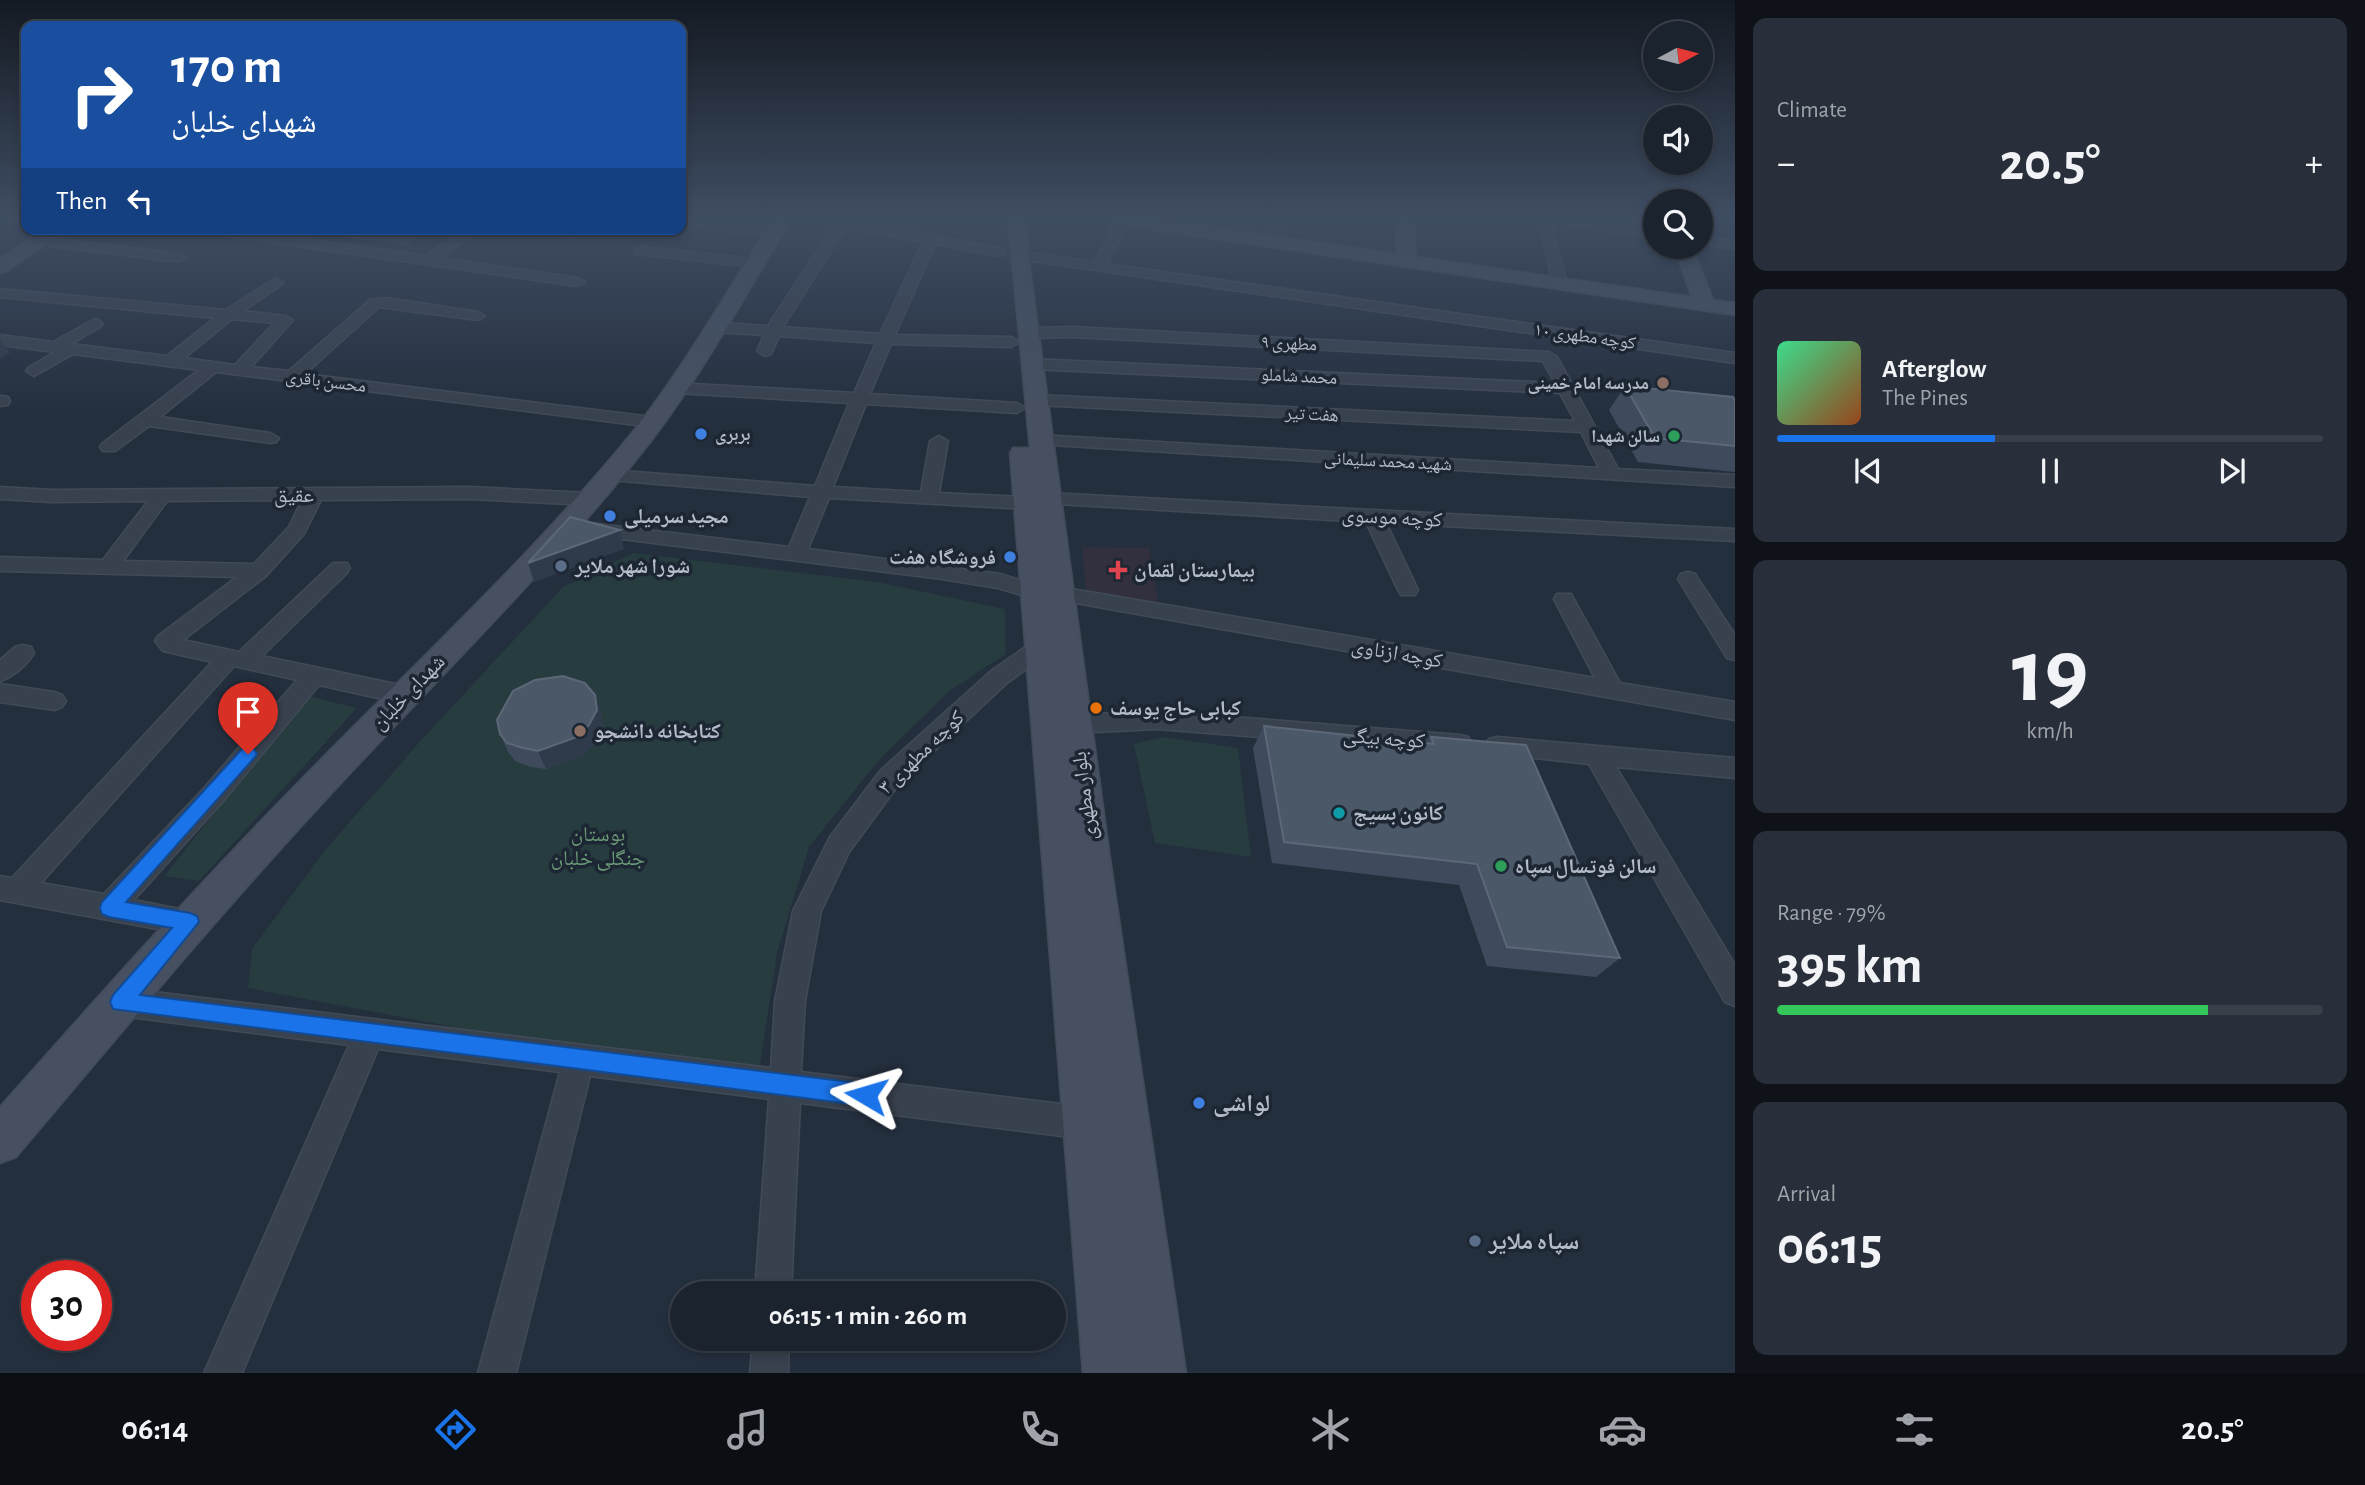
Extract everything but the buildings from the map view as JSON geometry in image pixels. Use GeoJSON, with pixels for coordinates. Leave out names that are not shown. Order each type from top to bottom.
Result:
{"type":"FeatureCollection","features":[{"type":"Feature","properties":{"kind":"main road","name":"شهدای خلبان"},"geometry":{"type":"LineString","coordinates":[[0,1141],[190,922],[565,526],[610,475],[676,388],[742,282]]}},
{"type":"Feature","properties":{"kind":"main road","name":"بلوار مطهری"},"geometry":{"type":"LineString","coordinates":[[1013,282],[1024,346],[1027,404],[1047,593],[1075,724],[1160,1373]]}},
{"type":"Feature","properties":{"kind":"main road"},"geometry":{"type":"LineString","coordinates":[[1547,282],[1735,309]]}},
{"type":"Feature","properties":{"kind":"main road"},"geometry":{"type":"LineString","coordinates":[[1696,282],[1704,305]]}},
{"type":"Feature","properties":{"kind":"main road","name":"بلوار مطهری"},"geometry":{"type":"LineString","coordinates":[[1027,404],[1041,440],[1037,501]]}},
{"type":"Feature","properties":{"kind":"main road","name":"بلوار مطهری"},"geometry":{"type":"LineString","coordinates":[[1047,593],[1040,641],[1109,1373]]}},
{"type":"Feature","properties":{"kind":"street"},"geometry":{"type":"LineString","coordinates":[[170,362],[228,315],[276,282]]}},
{"type":"Feature","properties":{"kind":"street"},"geometry":{"type":"LineString","coordinates":[[765,351],[774,331],[805,282]]}},
{"type":"Feature","properties":{"kind":"street"},"geometry":{"type":"LineString","coordinates":[[796,555],[820,492],[911,282]]}},
{"type":"Feature","properties":{"kind":"street","name":"کوچه مطهری ۱۰"},"geometry":{"type":"LineString","coordinates":[[1210,282],[1735,358]]}},
{"type":"Feature","properties":{"kind":"street"},"geometry":{"type":"LineString","coordinates":[[0,293],[286,320],[239,370]]}},
{"type":"Feature","properties":{"kind":"street"},"geometry":{"type":"LineString","coordinates":[[292,377],[375,303],[386,302],[478,316]]}},
{"type":"Feature","properties":{"kind":"street"},"geometry":{"type":"LineString","coordinates":[[34,371],[95,324]]}},
{"type":"Feature","properties":{"kind":"street"},"geometry":{"type":"LineString","coordinates":[[713,327],[1024,346]]}},
{"type":"Feature","properties":{"kind":"street","name":"مطهری ۹"},"geometry":{"type":"LineString","coordinates":[[1024,346],[1074,332],[1549,357],[1566,387]]}},
{"type":"Feature","properties":{"kind":"street","name":"محسن باقری"},"geometry":{"type":"LineString","coordinates":[[0,341],[652,422]]}},
{"type":"Feature","properties":{"kind":"street","name":"محمد شاملو"},"geometry":{"type":"LineString","coordinates":[[1024,346],[1566,387]]}},
{"type":"Feature","properties":{"kind":"street"},"geometry":{"type":"LineString","coordinates":[[109,447],[212,367]]}},
{"type":"Feature","properties":{"kind":"street"},"geometry":{"type":"LineString","coordinates":[[1566,387],[1612,474]]}},
{"type":"Feature","properties":{"kind":"street","name":"هفت تیر"},"geometry":{"type":"LineString","coordinates":[[676,388],[859,400],[1027,404],[1587,427]]}},
{"type":"Feature","properties":{"kind":"street"},"geometry":{"type":"LineString","coordinates":[[146,420],[270,438]]}},
{"type":"Feature","properties":{"kind":"street","name":"شهید محمد سلیمانی"},"geometry":{"type":"LineString","coordinates":[[1041,440],[1735,481]]}},
{"type":"Feature","properties":{"kind":"street"},"geometry":{"type":"LineString","coordinates":[[929,498],[939,441]]}},
{"type":"Feature","properties":{"kind":"street","name":"کوچه موسوی"},"geometry":{"type":"LineString","coordinates":[[610,475],[929,498],[1373,516],[1735,535]]}},
{"type":"Feature","properties":{"kind":"street","name":"عقیق"},"geometry":{"type":"LineString","coordinates":[[0,493],[51,496],[470,493],[589,499]]}},
{"type":"Feature","properties":{"kind":"street"},"geometry":{"type":"LineString","coordinates":[[314,494],[297,530],[259,571],[166,641],[171,645],[405,695]]}},
{"type":"Feature","properties":{"kind":"street"},"geometry":{"type":"LineString","coordinates":[[108,567],[162,495]]}},
{"type":"Feature","properties":{"kind":"street"},"geometry":{"type":"LineString","coordinates":[[1373,516],[1408,590]]}},
{"type":"Feature","properties":{"kind":"street","name":"کوچه ازناوی"},"geometry":{"type":"LineString","coordinates":[[565,526],[942,572],[1047,593],[1735,711]]}},
{"type":"Feature","properties":{"kind":"street"},"geometry":{"type":"LineString","coordinates":[[0,564],[259,571]]}},
{"type":"Feature","properties":{"kind":"street"},"geometry":{"type":"LineString","coordinates":[[9,890],[238,658],[340,568]]}},
{"type":"Feature","properties":{"kind":"street"},"geometry":{"type":"LineString","coordinates":[[1688,579],[1735,652]]}},
{"type":"Feature","properties":{"kind":"street"},"geometry":{"type":"LineString","coordinates":[[1564,599],[1613,690]]}},
{"type":"Feature","properties":{"kind":"street","name":"کوچه مطهری ۳"},"geometry":{"type":"LineString","coordinates":[[784,1085],[790,1001],[807,911],[839,845],[890,777],[999,677],[1035,651],[1040,641]]}},
{"type":"Feature","properties":{"kind":"street"},"geometry":{"type":"LineString","coordinates":[[0,673],[23,653]]}},
{"type":"Feature","properties":{"kind":"street"},"geometry":{"type":"LineString","coordinates":[[109,908],[215,793],[315,675]]}},
{"type":"Feature","properties":{"kind":"street"},"geometry":{"type":"LineString","coordinates":[[0,692],[54,701]]}},
{"type":"Feature","properties":{"kind":"street","name":"کوچه بیگی"},"geometry":{"type":"LineString","coordinates":[[1075,724],[1157,720],[1596,754],[1735,768]]}},
{"type":"Feature","properties":{"kind":"street"},"geometry":{"type":"LineString","coordinates":[[1596,754],[1735,992]]}},
{"type":"Feature","properties":{"kind":"street"},"geometry":{"type":"LineString","coordinates":[[9,890],[190,922]]}},
{"type":"Feature","properties":{"kind":"street"},"geometry":{"type":"LineString","coordinates":[[121,1002],[1086,1123]]}},
{"type":"Feature","properties":{"kind":"street"},"geometry":{"type":"LineString","coordinates":[[223,1373],[370,1033]]}},
{"type":"Feature","properties":{"kind":"street"},"geometry":{"type":"LineString","coordinates":[[497,1373],[579,1060]]}},
{"type":"Feature","properties":{"kind":"street"},"geometry":{"type":"LineString","coordinates":[[774,1281],[784,1085]]}},
{"type":"Feature","properties":{"kind":"street"},"geometry":{"type":"LineString","coordinates":[[769,1373],[770,1351]]}},
{"type":"Feature","properties":{"kind":"shaded area","name":"بیمارستان لقمان"},"geometry":{"type":"Polygon","coordinates":[[[1082,547],[1149,548],[1158,602],[1086,591],[1082,547]]]}},
{"type":"Feature","properties":{"kind":"green space","name":"بوستان جنگلی خلبان"},"geometry":{"type":"Polygon","coordinates":[[[633,553],[877,582],[1005,609],[1006,654],[949,691],[878,761],[809,847],[777,953],[759,1072],[560,1047],[248,988],[252,949],[326,849],[425,736],[563,587],[633,553]]]}},
{"type":"Feature","properties":{"kind":"green space"},"geometry":{"type":"Polygon","coordinates":[[[308,696],[357,708],[199,881],[164,876],[308,696]]]}},
{"type":"Feature","properties":{"kind":"green space"},"geometry":{"type":"Polygon","coordinates":[[[1164,737],[1238,748],[1251,857],[1155,843],[1134,744],[1164,737]]]}},
{"type":"Feature","properties":{"kind":"place","name":"مدرسه امام خمینی"},"geometry":{"type":"Point","coordinates":[1663,383]}},
{"type":"Feature","properties":{"kind":"place","name":"بربری"},"geometry":{"type":"Point","coordinates":[701,434]}},
{"type":"Feature","properties":{"kind":"place","name":"سالن شهدا"},"geometry":{"type":"Point","coordinates":[1674,436]}},
{"type":"Feature","properties":{"kind":"place","name":"مجید سرمیلی"},"geometry":{"type":"Point","coordinates":[610,516]}},
{"type":"Feature","properties":{"kind":"place","name":"فروشگاه هفت"},"geometry":{"type":"Point","coordinates":[1010,557]}},
{"type":"Feature","properties":{"kind":"place","name":"شورا شهر ملایر"},"geometry":{"type":"Point","coordinates":[561,566]}},
{"type":"Feature","properties":{"kind":"place","name":"بیمارستان لقمان"},"geometry":{"type":"Point","coordinates":[1118,570]}},
{"type":"Feature","properties":{"kind":"place","name":"کبابی حاج یوسف"},"geometry":{"type":"Point","coordinates":[1096,708]}},
{"type":"Feature","properties":{"kind":"place","name":"کتابخانه دانشجو"},"geometry":{"type":"Point","coordinates":[580,731]}},
{"type":"Feature","properties":{"kind":"place","name":"کانون بسیج"},"geometry":{"type":"Point","coordinates":[1339,813]}},
{"type":"Feature","properties":{"kind":"place","name":"سالن فوتسال سپاه"},"geometry":{"type":"Point","coordinates":[1501,866]}},
{"type":"Feature","properties":{"kind":"place","name":"لواشی"},"geometry":{"type":"Point","coordinates":[1199,1103]}},
{"type":"Feature","properties":{"kind":"place","name":"سپاه ملایر"},"geometry":{"type":"Point","coordinates":[1475,1241]}},
{"type":"Feature","properties":{"kind":"route"},"geometry":{"type":"LineString","coordinates":[[248,754],[109,908],[190,922],[121,1002],[866,1095]]}}]}
